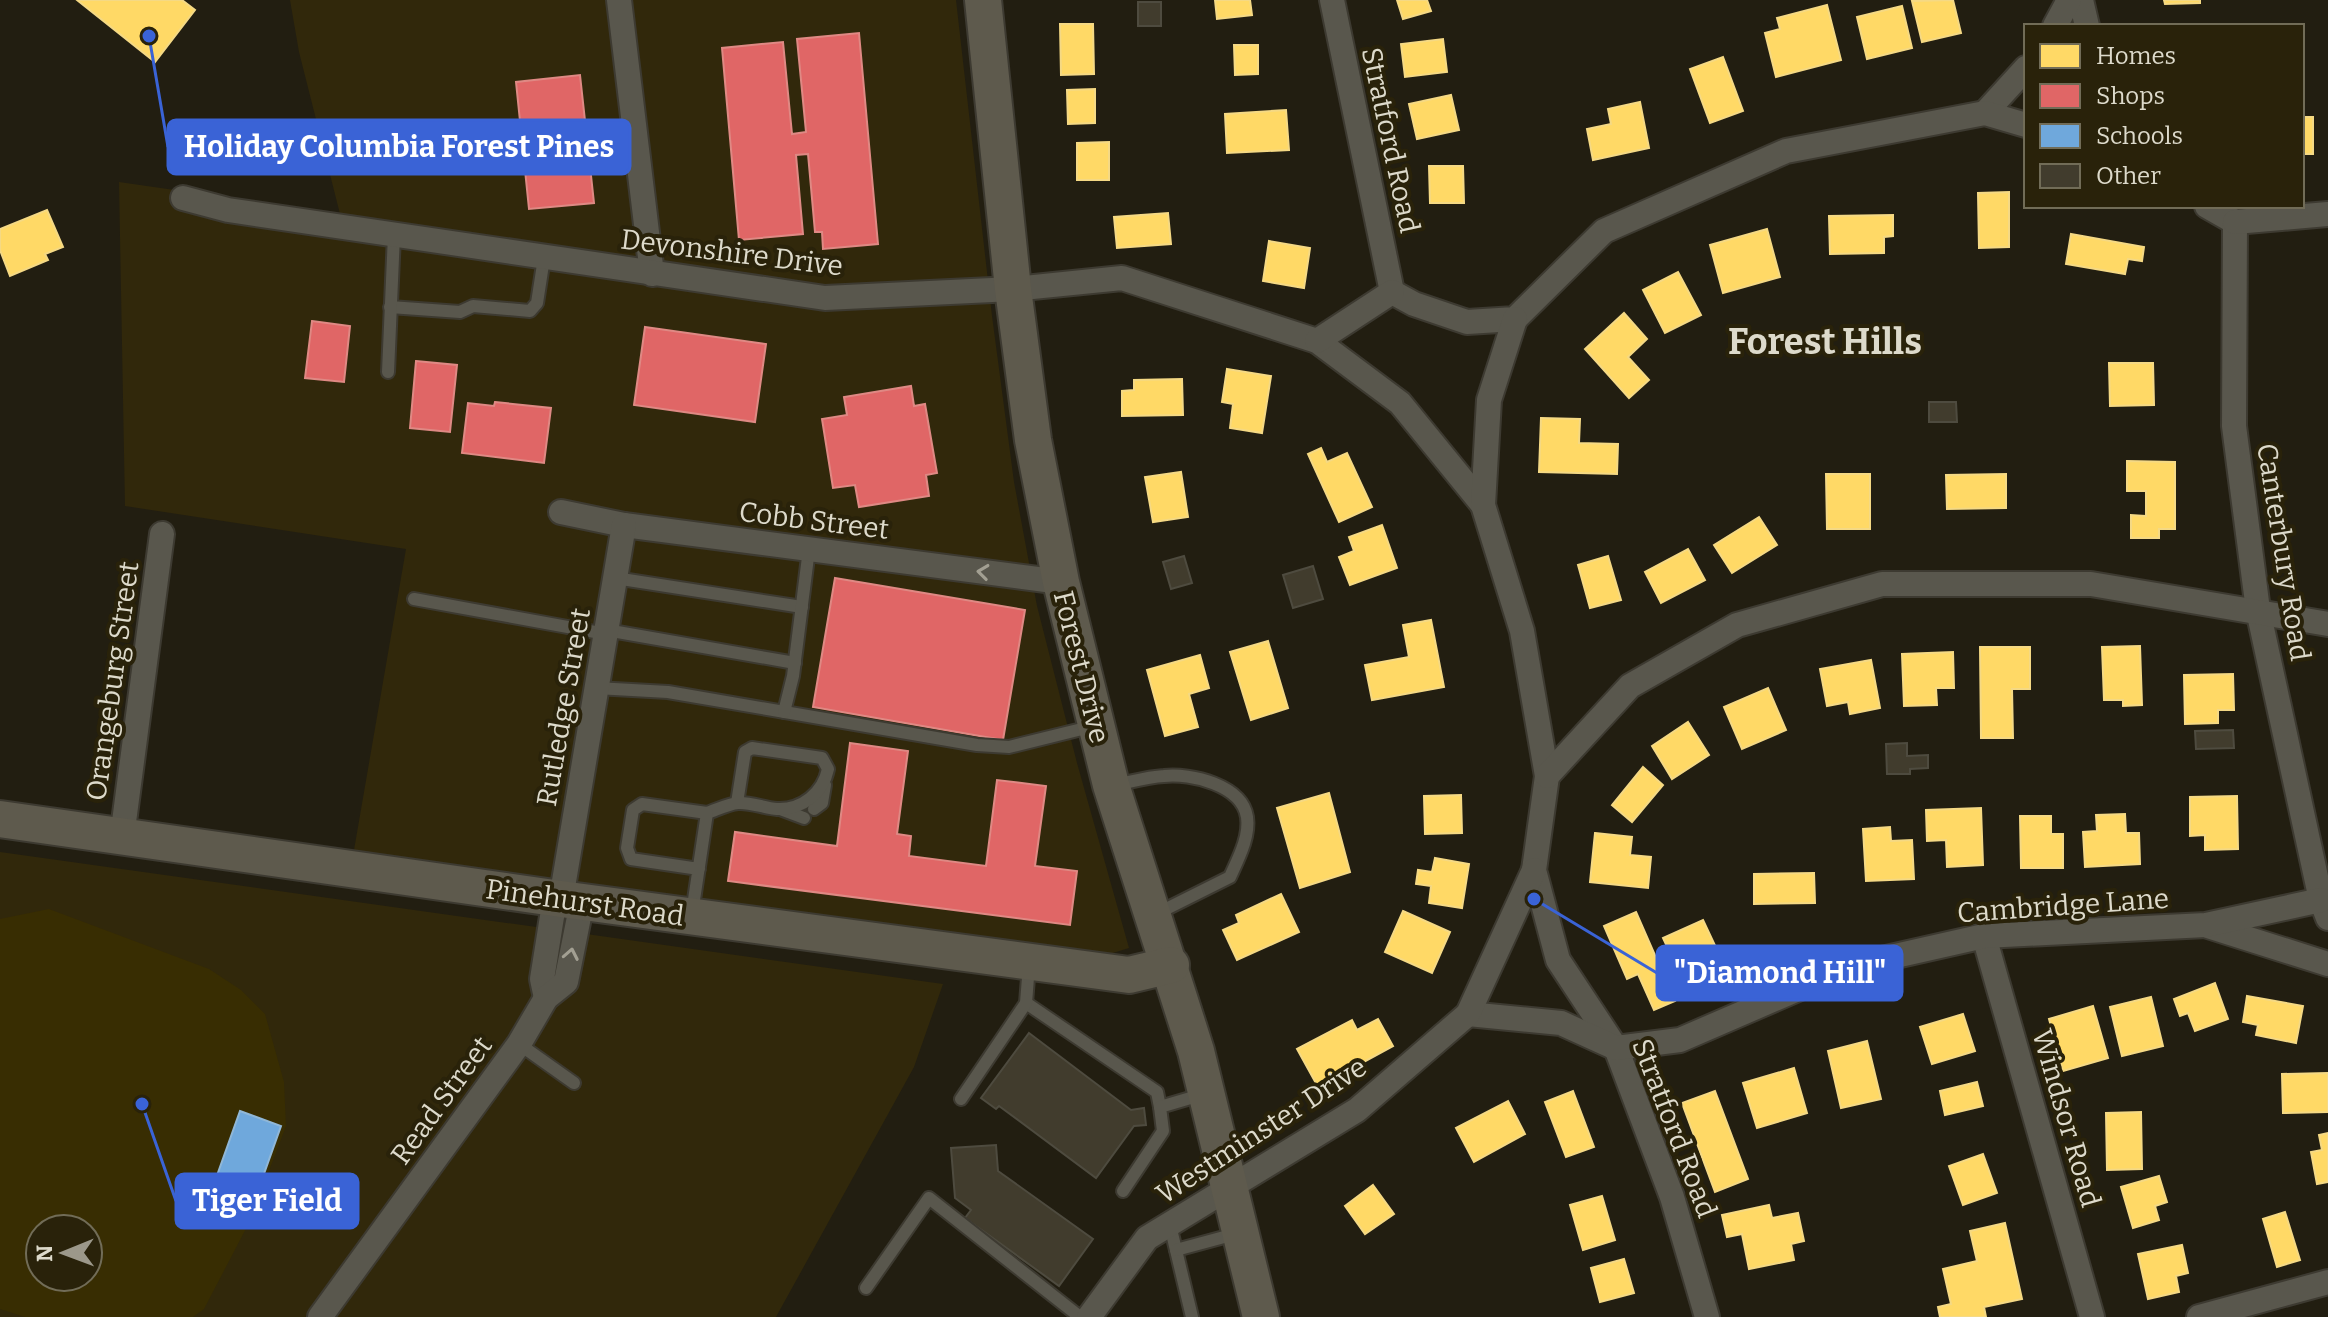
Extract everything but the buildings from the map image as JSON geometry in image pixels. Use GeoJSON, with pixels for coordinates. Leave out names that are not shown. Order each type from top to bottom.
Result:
{"type":"FeatureCollection","features":[{"type":"Feature","properties":{"kind":"main road","name":"Forest Drive"},"geometry":{"type":"LineString","coordinates":[[983,0],[1013,289],[1033,440],[1061,582],[1111,785],[1171,965],[1207,1093],[1261,1317]]}},
{"type":"Feature","properties":{"kind":"main road","name":"Pinehurst Road"},"geometry":{"type":"LineString","coordinates":[[0,819],[1129,975],[1171,965]]}},
{"type":"Feature","properties":{"kind":"street"},"geometry":{"type":"LineString","coordinates":[[619,0],[652,274]]}},
{"type":"Feature","properties":{"kind":"street","name":"Stratford Road"},"geometry":{"type":"LineString","coordinates":[[1332,0],[1392,292]]}},
{"type":"Feature","properties":{"kind":"street"},"geometry":{"type":"LineString","coordinates":[[2056,24],[2069,0]]}},
{"type":"Feature","properties":{"kind":"street"},"geometry":{"type":"LineString","coordinates":[[2081,0],[2087,24]]}},
{"type":"Feature","properties":{"kind":"street"},"geometry":{"type":"LineString","coordinates":[[1985,113],[2024,70]]}},
{"type":"Feature","properties":{"kind":"street"},"geometry":{"type":"LineString","coordinates":[[1483,505],[1489,400],[1515,319],[1604,231],[1786,151],[1985,113],[2024,124]]}},
{"type":"Feature","properties":{"kind":"street","name":"Devonshire Drive"},"geometry":{"type":"LineString","coordinates":[[183,198],[228,210],[825,298],[1013,289],[1122,278],[1317,341],[1400,403],[1483,505]]}},
{"type":"Feature","properties":{"kind":"street"},"geometry":{"type":"LineString","coordinates":[[2210,208],[2235,222],[2328,214]]}},
{"type":"Feature","properties":{"kind":"street","name":"Canterbury Road"},"geometry":{"type":"LineString","coordinates":[[2235,222],[2234,426],[2258,610],[2324,909]]}},
{"type":"Feature","properties":{"kind":"street"},"geometry":{"type":"LineString","coordinates":[[1317,341],[1392,292],[1414,304],[1467,322],[1515,319]]}},
{"type":"Feature","properties":{"kind":"street","name":"Stratford Road"},"geometry":{"type":"LineString","coordinates":[[1483,505],[1522,631],[1547,776],[1534,870],[1558,960],[1616,1048],[1672,1197],[1707,1317]]}},
{"type":"Feature","properties":{"kind":"street","name":"Cobb Street"},"geometry":{"type":"LineString","coordinates":[[561,512],[624,525],[1061,582]]}},
{"type":"Feature","properties":{"kind":"street","name":"Rutledge Street"},"geometry":{"type":"LineString","coordinates":[[546,998],[566,982],[566,899],[596,688],[624,525]]}},
{"type":"Feature","properties":{"kind":"street","name":"Orangeburg Street"},"geometry":{"type":"LineString","coordinates":[[122,837],[162,534]]}},
{"type":"Feature","properties":{"kind":"street"},"geometry":{"type":"LineString","coordinates":[[1547,776],[1630,686],[1737,625],[1882,584],[2091,584],[2328,624]]}},
{"type":"Feature","properties":{"kind":"street","name":"Westminster Drive"},"geometry":{"type":"LineString","coordinates":[[1089,1317],[1147,1238],[1357,1110],[1468,1014],[1534,870]]}},
{"type":"Feature","properties":{"kind":"street","name":"Cambridge Lane"},"geometry":{"type":"LineString","coordinates":[[1616,1048],[1680,1040],[1851,966],[1984,936],[2206,925],[2324,909]]}},
{"type":"Feature","properties":{"kind":"street","name":"Cambridge Lane"},"geometry":{"type":"LineString","coordinates":[[2206,925],[2328,964]]}},
{"type":"Feature","properties":{"kind":"street","name":"Windsor Road"},"geometry":{"type":"LineString","coordinates":[[1984,936],[2092,1317]]}},
{"type":"Feature","properties":{"kind":"street","name":"Read Street"},"geometry":{"type":"LineString","coordinates":[[320,1317],[519,1044],[546,998]]}},
{"type":"Feature","properties":{"kind":"street"},"geometry":{"type":"LineString","coordinates":[[1468,1014],[1561,1023],[1616,1048]]}},
{"type":"Feature","properties":{"kind":"street"},"geometry":{"type":"LineString","coordinates":[[2199,1317],[2328,1282]]}},
{"type":"Feature","properties":{"kind":"lane"},"geometry":{"type":"LineString","coordinates":[[388,372],[394,235]]}},
{"type":"Feature","properties":{"kind":"lane"},"geometry":{"type":"LineString","coordinates":[[390,307],[460,312],[473,306],[530,311],[537,303],[544,258]]}},
{"type":"Feature","properties":{"kind":"lane"},"geometry":{"type":"LineString","coordinates":[[784,712],[795,663],[809,549]]}},
{"type":"Feature","properties":{"kind":"lane"},"geometry":{"type":"LineString","coordinates":[[615,578],[802,607]]}},
{"type":"Feature","properties":{"kind":"lane"},"geometry":{"type":"LineString","coordinates":[[414,599],[795,663]]}},
{"type":"Feature","properties":{"kind":"lane"},"geometry":{"type":"LineString","coordinates":[[596,688],[668,692],[977,745],[1009,747],[1096,725]]}},
{"type":"Feature","properties":{"kind":"lane"},"geometry":{"type":"LineString","coordinates":[[699,869],[631,859],[627,848],[633,810],[642,804],[707,813],[737,803],[809,814],[822,803],[828,769],[822,758],[752,748],[745,752],[737,803]]}},
{"type":"Feature","properties":{"kind":"lane"},"geometry":{"type":"LineString","coordinates":[[1111,785],[1167,775],[1211,782],[1236,795],[1247,817],[1244,846],[1230,877],[1154,915]]}},
{"type":"Feature","properties":{"kind":"lane"},"geometry":{"type":"LineString","coordinates":[[780,809],[802,803],[817,794],[825,780]]}},
{"type":"Feature","properties":{"kind":"lane"},"geometry":{"type":"LineString","coordinates":[[692,916],[707,813]]}},
{"type":"Feature","properties":{"kind":"lane"},"geometry":{"type":"LineString","coordinates":[[961,1099],[1026,1003],[1029,961]]}},
{"type":"Feature","properties":{"kind":"lane"},"geometry":{"type":"LineString","coordinates":[[1026,1003],[1157,1092],[1163,1131],[1123,1191]]}},
{"type":"Feature","properties":{"kind":"lane"},"geometry":{"type":"LineString","coordinates":[[519,1044],[574,1083]]}},
{"type":"Feature","properties":{"kind":"lane"},"geometry":{"type":"LineString","coordinates":[[1160,1107],[1207,1093]]}},
{"type":"Feature","properties":{"kind":"lane"},"geometry":{"type":"LineString","coordinates":[[866,1288],[929,1198],[1080,1317]]}},
{"type":"Feature","properties":{"kind":"lane"},"geometry":{"type":"LineString","coordinates":[[1170,1225],[1192,1317]]}},
{"type":"Feature","properties":{"kind":"lane"},"geometry":{"type":"LineString","coordinates":[[1176,1250],[1242,1232]]}},
{"type":"Feature","properties":{"kind":"shaded area"},"geometry":{"type":"Polygon","coordinates":[[[290,0],[956,0],[1014,482],[1037,606],[1129,948],[1100,957],[655,899],[354,850],[406,549],[125,506],[119,182],[340,214],[299,52],[290,0]]]}},
{"type":"Feature","properties":{"kind":"shaded area"},"geometry":{"type":"Polygon","coordinates":[[[0,852],[943,984],[914,1067],[776,1317],[0,1317],[0,852]]]}},
{"type":"Feature","properties":{"kind":"shaded area"},"geometry":{"type":"Polygon","coordinates":[[[49,909],[209,969],[241,990],[265,1014],[284,1082],[286,1126],[250,1221],[204,1309],[193,1317],[25,1317],[0,1309],[0,919],[49,909]]]}},
{"type":"Feature","properties":{"kind":"place","name":"Holiday Columbia Forest Pines"},"geometry":{"type":"Point","coordinates":[149,36]}},
{"type":"Feature","properties":{"kind":"place","name":"\"Diamond Hill\""},"geometry":{"type":"Point","coordinates":[1534,899]}},
{"type":"Feature","properties":{"kind":"place","name":"Tiger Field"},"geometry":{"type":"Point","coordinates":[142,1104]}},
{"type":"Feature","properties":{"kind":"district","name":"Forest Hills"},"geometry":{"type":"Point","coordinates":[1825,341]}}]}
